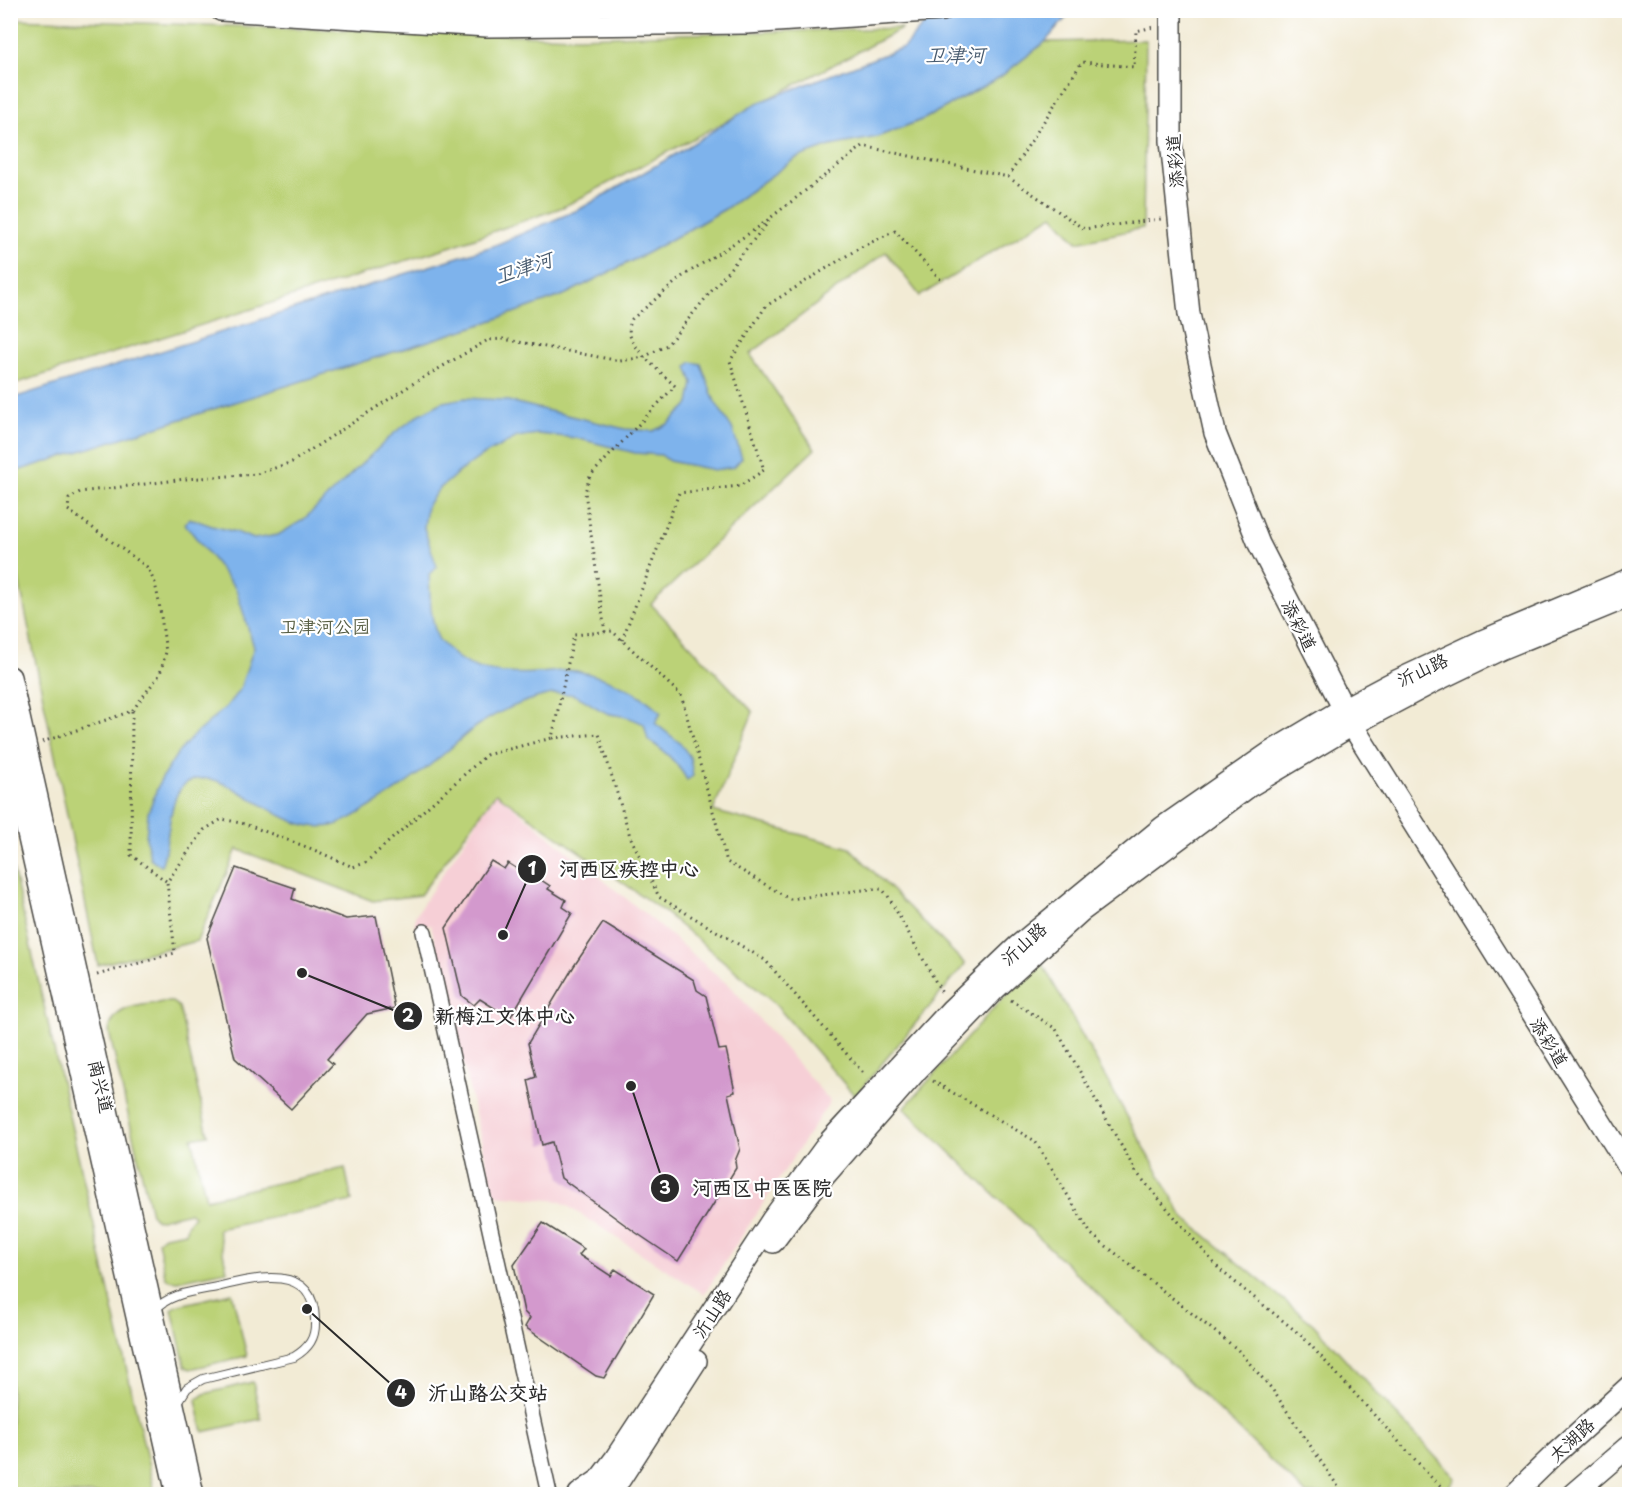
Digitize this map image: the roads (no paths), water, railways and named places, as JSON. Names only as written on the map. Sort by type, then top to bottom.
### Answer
[{"type":"street","points":[[221,10],[487,26],[747,23],[896,15],[942,10]]},
{"type":"street","name":"添彩道","points":[[1170,17],[1171,141],[1189,314],[1215,433],[1259,544],[1348,717],[1629,1169]]},
{"type":"street","name":"沂山路","points":[[593,1492],[625,1471],[769,1248],[850,1144],[995,989],[1081,911],[1198,823],[1348,717],[1482,641],[1629,579]]},
{"type":"street","name":"沂山路","points":[[593,1492],[797,1184],[830,1141],[951,1010],[1001,961],[1054,915],[1164,827],[1271,752],[1437,680],[1501,649],[1629,596]]},
{"type":"street","name":"南兴道","points":[[10,677],[18,751],[177,1494]]},
{"type":"street","name":"南兴道","points":[[18,751],[78,980],[193,1494]]},
{"type":"street","points":[[424,932],[549,1494]]},
{"type":"street","name":"太湖路","points":[[1514,1494],[1629,1386]]},
{"type":"street","points":[[1573,1494],[1629,1445]]},
{"type":"lane","points":[[146,1356],[147,1337],[153,1312],[159,1305],[175,1296],[271,1277],[289,1279],[307,1292],[315,1311],[314,1338],[304,1351],[283,1359],[203,1378],[187,1388],[178,1402],[175,1415]]},
{"type":"water","name":"卫津河","points":[[935,11],[1072,11],[1045,42],[1000,77],[924,119],[877,137],[830,146],[796,158],[725,209],[649,252],[564,295],[479,325],[11,473],[10,399],[493,246],[580,209],[676,154],[757,103],[904,47]]},
{"type":"water","points":[[691,362],[701,364],[715,402],[732,428],[742,458],[734,467],[714,470],[669,461],[661,455],[635,453],[576,438],[538,434],[517,437],[480,457],[438,490],[427,506],[424,528],[437,567],[429,574],[435,631],[442,643],[456,656],[466,663],[488,671],[524,674],[577,671],[622,686],[644,698],[661,713],[655,723],[680,743],[690,757],[693,776],[687,780],[670,757],[648,740],[644,724],[628,717],[607,713],[574,695],[551,694],[519,704],[486,720],[402,786],[356,816],[335,825],[315,827],[294,822],[220,782],[204,778],[188,782],[176,796],[161,866],[150,858],[146,838],[148,813],[160,781],[177,754],[193,736],[226,707],[240,689],[254,647],[236,589],[185,524],[189,518],[254,539],[278,535],[303,520],[393,434],[420,414],[443,402],[465,398],[504,400],[625,429],[653,431],[668,424],[689,404],[693,383],[687,367]]},
{"type":"place","name":"河西区疾控中心","points":[[503,935]]},
{"type":"place","name":"新梅江文体中心","points":[[302,973]]},
{"type":"place","name":"河西区中医医院","points":[[631,1086]]},
{"type":"place","name":"沂山路公交站","points":[[307,1309]]},
{"type":"park label","name":"卫津河公园","points":[[325,625]]}]
